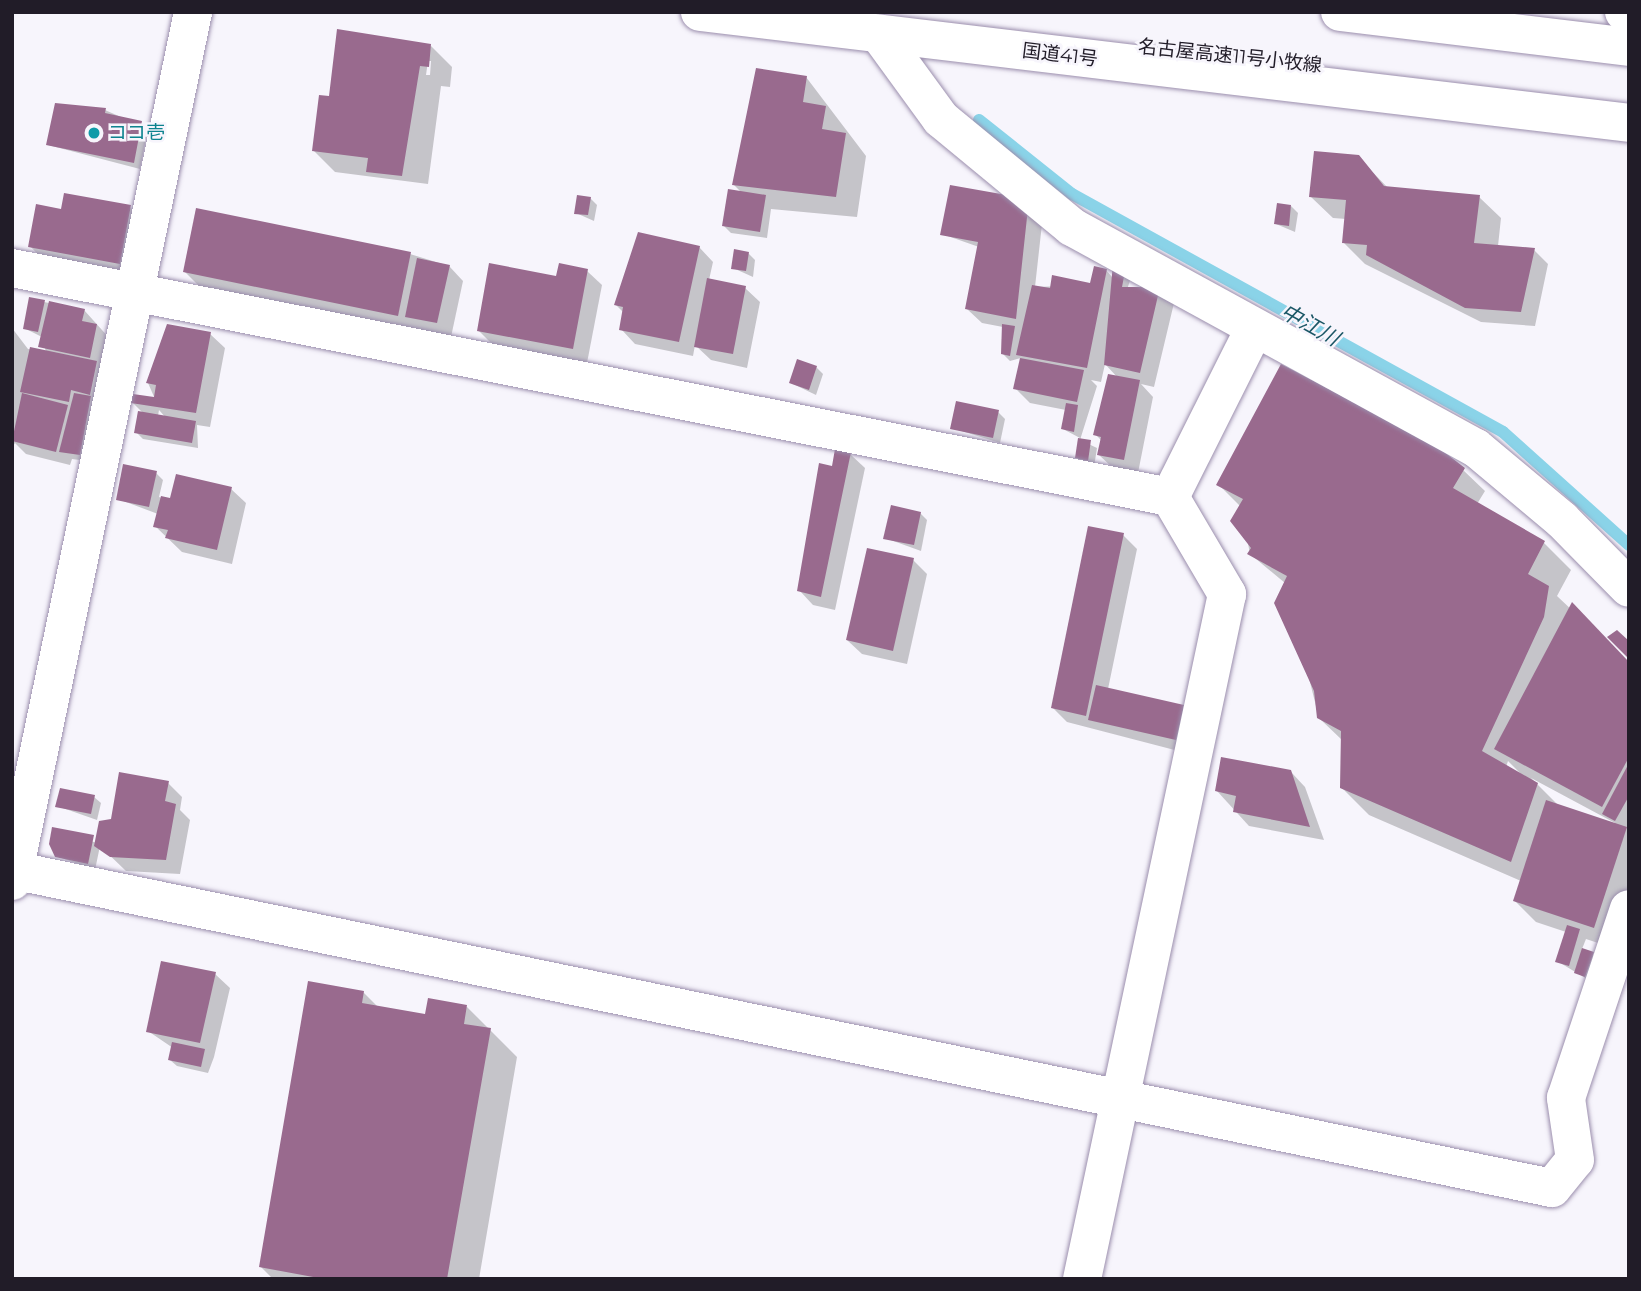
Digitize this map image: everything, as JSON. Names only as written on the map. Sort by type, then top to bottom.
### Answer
[{"type":"main road","points":[[192,12],[13,873],[1119,1097],[1552,1188],[1575,1160],[1566,1098],[1629,909]]},
{"type":"main road","name":"国道41号","points":[[700,12],[1629,123]]},
{"type":"main road","name":"名古屋高速11号小牧線","points":[[830,12],[1629,101]]},
{"type":"main road","points":[[1340,12],[1629,47]]},
{"type":"main road","points":[[879,34],[941,119],[1072,228],[1476,449],[1562,520],[1629,588]]},
{"type":"main road","points":[[1050,54],[1062,47],[1629,110]]},
{"type":"main road","points":[[12,268],[1170,497],[1227,594],[1082,1279]]},
{"type":"main road","points":[[1170,497],[1254,329]]},
{"type":"building","points":[[337,29],[431,44],[429,67],[420,66],[402,176],[366,172],[368,158],[312,151],[319,95],[329,96]]},
{"type":"building","points":[[756,68],[807,76],[803,102],[826,106],[822,129],[846,133],[836,197],[732,185]]},
{"type":"building","name":"ココ壱","points":[[55,103],[106,108],[105,113],[142,121],[134,163],[46,145]]},
{"type":"building","points":[[1314,151],[1359,155],[1384,186],[1480,195],[1474,243],[1535,248],[1521,312],[1465,308],[1366,255],[1367,245],[1342,243],[1346,200],[1309,197]]},
{"type":"building","points":[[950,185],[1029,199],[1016,319],[965,309],[978,242],[940,235]]},
{"type":"building","points":[[728,189],[766,195],[760,232],[722,226]]},
{"type":"building","points":[[64,193],[131,205],[120,264],[28,247],[36,204],[61,209]]},
{"type":"building","points":[[577,195],[591,197],[588,215],[574,214]]},
{"type":"building","points":[[1277,203],[1291,205],[1289,226],[1274,224]]},
{"type":"building","points":[[196,208],[411,252],[398,316],[183,272]]},
{"type":"building","points":[[638,232],[700,246],[679,342],[619,330],[623,307],[614,305]]},
{"type":"building","points":[[734,249],[749,252],[746,271],[731,269]]},
{"type":"building","points":[[417,258],[450,265],[437,323],[405,317]]},
{"type":"building","points":[[489,263],[556,276],[559,263],[588,269],[573,349],[477,331]]},
{"type":"building","points":[[1113,263],[1126,266],[1122,287],[1160,287],[1140,373],[1104,365]]},
{"type":"building","points":[[1094,266],[1107,269],[1087,368],[1016,355],[1032,285],[1050,288],[1052,275],[1090,283]]},
{"type":"building","points":[[707,278],[746,286],[733,354],[694,347]]},
{"type":"building","points":[[29,297],[45,300],[38,332],[23,329]]},
{"type":"building","points":[[49,301],[85,309],[82,321],[97,324],[90,358],[38,347]]},
{"type":"building","points":[[167,324],[211,332],[196,413],[131,403],[133,394],[154,397],[156,385],[146,383]]},
{"type":"building","points":[[1002,324],[1015,326],[1010,356],[1001,354]]},
{"type":"building","points":[[30,347],[97,361],[90,395],[71,390],[69,402],[20,392]]},
{"type":"building","points":[[1020,358],[1084,370],[1077,402],[1013,389]]},
{"type":"building","points":[[797,359],[817,366],[809,390],[789,383]]},
{"type":"building","points":[[1281,364],[1435,445],[1465,468],[1453,488],[1545,541],[1528,574],[1549,586],[1544,617],[1482,751],[1538,783],[1511,862],[1340,788],[1341,731],[1317,718],[1314,691],[1274,603],[1287,576],[1247,554],[1251,548],[1230,521],[1243,499],[1216,485]]},
{"type":"building","points":[[1108,374],[1140,380],[1124,460],[1097,455],[1101,437],[1093,435]]},
{"type":"building","points":[[22,393],[68,405],[56,452],[12,441]]},
{"type":"building","points":[[74,393],[91,396],[80,455],[59,452]]},
{"type":"building","points":[[956,401],[999,410],[993,438],[950,429]]},
{"type":"building","points":[[1066,403],[1078,405],[1074,432],[1061,429]]},
{"type":"building","points":[[138,411],[196,421],[192,443],[134,433]]},
{"type":"building","points":[[1078,438],[1091,440],[1088,461],[1075,458]]},
{"type":"building","points":[[835,449],[851,452],[821,597],[797,591],[819,463],[832,466]]},
{"type":"building","points":[[123,464],[157,471],[149,507],[116,500]]},
{"type":"building","points":[[176,474],[232,487],[217,550],[165,538],[168,530],[153,527],[161,496],[170,498]]},
{"type":"building","points":[[891,505],[921,512],[914,545],[883,539]]},
{"type":"building","points":[[1088,526],[1124,533],[1086,716],[1051,708]]},
{"type":"building","points":[[867,548],[914,558],[893,651],[846,640]]},
{"type":"building","points":[[1572,602],[1629,662],[1629,757],[1602,807],[1494,749]]},
{"type":"building","points":[[1617,630],[1629,641],[1629,659],[1607,637]]},
{"type":"building","points":[[1096,685],[1184,705],[1176,740],[1088,720]]},
{"type":"building","points":[[1221,757],[1291,770],[1310,827],[1233,812],[1236,796],[1215,791]]},
{"type":"building","points":[[1629,763],[1629,796],[1615,821],[1602,814]]},
{"type":"building","points":[[119,772],[169,781],[165,801],[176,804],[166,860],[110,857],[94,846],[99,821],[111,819]]},
{"type":"building","points":[[60,788],[95,795],[91,814],[55,807]]},
{"type":"building","points":[[1546,800],[1627,827],[1594,928],[1513,901]]},
{"type":"building","points":[[52,827],[94,835],[88,864],[55,857],[49,844]]},
{"type":"building","points":[[1567,925],[1580,929],[1569,966],[1555,962]]},
{"type":"building","points":[[1582,948],[1594,952],[1585,977],[1574,973]]},
{"type":"building","points":[[161,961],[216,972],[200,1043],[146,1032]]},
{"type":"building","points":[[308,981],[364,991],[362,1003],[425,1014],[428,998],[467,1005],[464,1024],[491,1028],[447,1279],[324,1279],[259,1267]]},
{"type":"building","points":[[172,1042],[205,1049],[201,1067],[168,1060]]},
{"type":"waterway","name":"中江川","points":[[979,120],[1072,194],[1503,432],[1629,545]]},
{"type":"place","name":"ココ壱","points":[[94,133]]}]
